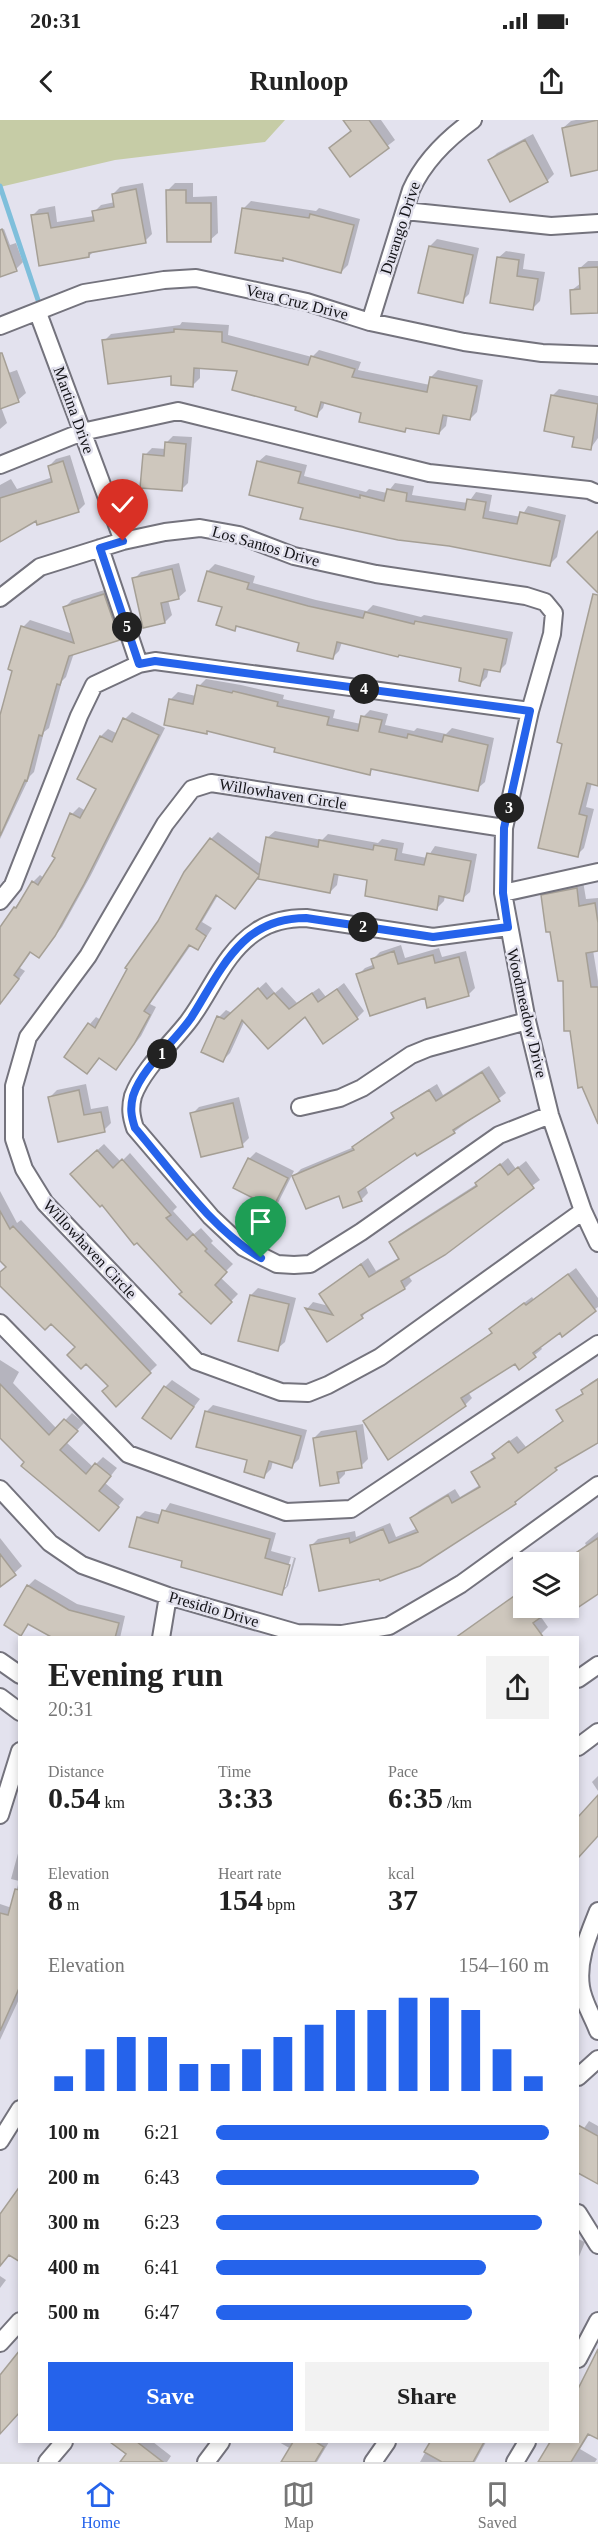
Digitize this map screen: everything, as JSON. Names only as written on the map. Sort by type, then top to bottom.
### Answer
[{"type":"street","name":"Durango Drive","points":[[370,322],[419,173],[454,134],[473,120]]},
{"type":"street","points":[[405,212],[551,226],[598,223]]},
{"type":"street","name":"Vera Cruz Drive","points":[[0,326],[84,293],[164,280],[196,278],[307,302],[370,322],[464,342],[542,353],[598,355]]},
{"type":"street","name":"Martina Drive","points":[[38,313],[123,541]]},
{"type":"street","points":[[0,465],[82,432],[178,411],[429,473],[589,490],[598,494]]},
{"type":"street","name":"Los Santos Drive","points":[[0,598],[40,567],[123,541],[165,531],[200,528],[239,535],[294,556],[376,574],[526,596],[545,602]]},
{"type":"street","points":[[100,548],[139,664]]},
{"type":"street","name":"Woodmeadow Drive","points":[[545,602],[554,613],[552,634],[530,711],[504,828],[503,893],[527,1021],[550,1115],[584,1211],[598,1243]]},
{"type":"street","points":[[0,901],[13,885],[79,716],[94,685],[139,664],[155,661],[530,711]]},
{"type":"street","name":"Willowhaven Circle","points":[[504,828],[211,783],[192,789],[165,824],[88,956],[28,1037],[7,1088],[14,1139],[24,1168],[45,1203],[196,1361],[281,1392],[308,1393],[328,1386],[380,1358],[584,1211]]},
{"type":"street","points":[[503,893],[598,872]]},
{"type":"street","points":[[508,927],[433,937],[306,918],[289,918],[273,922],[242,943],[224,966],[189,1020],[141,1081],[133,1096],[130,1113],[135,1128],[211,1216],[243,1247],[277,1264],[294,1265],[310,1264],[361,1232],[499,1135],[550,1115]]},
{"type":"street","points":[[300,1107],[340,1098],[362,1088],[396,1064],[428,1048],[527,1021]]},
{"type":"street","points":[[0,1323],[128,1454],[286,1512],[351,1509],[598,1344]]},
{"type":"street","name":"Presidio Drive","points":[[0,1489],[50,1543],[82,1565],[168,1596],[297,1633],[342,1634],[388,1626],[461,1584],[598,1485]]},
{"type":"street","points":[[161,1636],[168,1596]]},
{"type":"street","points":[[0,1661],[18,1674]]},
{"type":"street","points":[[579,1678],[598,1665]]},
{"type":"street","points":[[0,1697],[18,1710]]},
{"type":"street","points":[[579,1746],[598,1732]]},
{"type":"street","points":[[0,1815],[18,1757]]},
{"type":"street","points":[[598,1911],[584,1947],[580,1966],[581,1989],[598,2031]]},
{"type":"street","points":[[579,2076],[598,2059]]},
{"type":"street","points":[[0,2141],[18,2112]]},
{"type":"street","points":[[579,2215],[598,2245]]},
{"type":"street","points":[[579,2357],[598,2321]]},
{"type":"street","points":[[0,2343],[18,2322]]},
{"type":"street","points":[[47,2462],[63,2443]]},
{"type":"street","points":[[206,2462],[220,2443]]},
{"type":"street","points":[[373,2462],[386,2443]]},
{"type":"street","points":[[515,2462],[526,2443]]},
{"type":"green space","points":[[0,120],[285,120],[265,142],[115,160],[0,187]]},
{"type":"building","points":[[343,120],[369,120],[389,148],[350,177],[329,148],[351,131]]},
{"type":"building","points":[[598,120],[598,170],[571,176],[562,128]]},
{"type":"building","points":[[525,140],[548,182],[510,202],[488,160]]},
{"type":"building","points":[[136,189],[146,243],[89,253],[89,257],[39,266],[31,215],[48,213],[51,228],[94,221],[92,211],[114,207],[112,194]]},
{"type":"building","points":[[166,190],[186,190],[186,203],[211,203],[211,242],[167,242]]},
{"type":"building","points":[[242,208],[309,218],[310,214],[354,225],[341,273],[283,258],[283,261],[235,253]]},
{"type":"building","points":[[2,229],[17,271],[0,277],[0,230]]},
{"type":"building","points":[[429,246],[473,255],[463,303],[418,293]]},
{"type":"building","points":[[497,257],[519,260],[517,276],[538,279],[533,310],[490,303]]},
{"type":"building","points":[[598,267],[598,313],[571,314],[570,290],[580,289],[579,268]]},
{"type":"building","points":[[174,329],[222,332],[222,342],[308,365],[311,356],[355,369],[352,377],[427,392],[430,377],[477,386],[470,420],[443,415],[439,434],[406,428],[405,432],[359,422],[361,413],[321,402],[317,417],[295,410],[296,407],[232,390],[237,371],[194,368],[193,387],[171,385],[171,376],[108,384],[102,340],[174,332]]},
{"type":"building","points":[[0,353],[2,353],[19,402],[0,409]]},
{"type":"building","points":[[551,395],[598,404],[591,450],[572,447],[574,437],[544,431]]},
{"type":"building","points":[[165,442],[186,444],[182,491],[140,488],[143,454],[164,456]]},
{"type":"building","points":[[63,461],[79,512],[37,525],[36,521],[0,542],[0,498],[52,482],[48,466]]},
{"type":"building","points":[[257,461],[301,472],[298,483],[360,498],[360,495],[384,501],[387,489],[407,493],[406,501],[465,510],[467,499],[486,502],[483,518],[517,524],[520,512],[560,521],[550,566],[449,546],[398,540],[300,519],[303,508],[249,495]]},
{"type":"building","points":[[598,531],[598,593],[567,562]]},
{"type":"building","points":[[172,569],[179,599],[161,603],[165,623],[143,628],[132,578]]},
{"type":"building","points":[[207,571],[249,583],[247,589],[308,606],[363,618],[365,612],[414,624],[415,621],[507,639],[500,672],[484,669],[480,686],[459,681],[461,668],[399,655],[398,657],[337,642],[333,659],[297,651],[299,643],[236,626],[235,631],[216,625],[222,607],[198,601]]},
{"type":"building","points":[[104,594],[120,640],[69,656],[60,685],[57,684],[42,736],[39,735],[27,781],[25,780],[0,836],[0,715],[12,671],[8,669],[21,626],[74,643],[63,607]]},
{"type":"building","points":[[593,594],[598,595],[598,786],[587,783],[579,814],[587,816],[578,857],[538,848],[562,744],[557,742]]},
{"type":"building","points":[[197,685],[232,693],[233,691],[278,702],[277,706],[329,717],[327,725],[358,731],[361,716],[382,720],[379,732],[407,738],[408,734],[442,742],[444,735],[488,745],[478,791],[371,769],[370,775],[274,752],[275,748],[207,731],[207,734],[164,725],[169,699],[193,704]]},
{"type":"building","points":[[123,718],[159,735],[84,884],[55,936],[39,958],[30,952],[14,975],[19,979],[0,1004],[0,927],[14,907],[16,908],[32,881],[38,885],[55,858],[52,856],[70,813],[80,818],[96,789],[77,779],[100,736],[112,742]]},
{"type":"building","points":[[266,837],[318,847],[319,840],[373,850],[374,845],[397,849],[395,860],[424,865],[427,853],[471,861],[463,901],[439,896],[437,910],[365,896],[367,880],[334,874],[330,893],[258,879],[259,876],[235,909],[216,895],[196,929],[206,936],[198,950],[189,945],[144,1011],[150,1015],[116,1070],[99,1058],[87,1074],[64,1057],[88,1023],[95,1028],[127,969],[125,968],[158,921],[184,872],[210,838],[259,875]]},
{"type":"building","points":[[577,888],[579,906],[595,903],[598,923],[598,951],[586,953],[591,987],[598,987],[598,1124],[582,1087],[578,1088],[570,1031],[564,1031],[563,981],[558,981],[550,932],[546,932],[541,895]]},
{"type":"building","points":[[394,951],[398,964],[433,955],[435,963],[459,957],[469,996],[427,1008],[425,998],[370,1016],[356,974],[374,968],[371,959]]},
{"type":"building","points":[[258,988],[267,999],[274,993],[289,1009],[312,993],[318,1002],[337,989],[358,1019],[323,1044],[305,1017],[268,1049],[242,1020],[223,1062],[201,1052],[217,1016],[224,1019]]},
{"type":"building","points":[[482,1072],[500,1101],[453,1130],[455,1133],[417,1156],[415,1153],[358,1192],[362,1201],[343,1208],[339,1196],[306,1209],[292,1176],[354,1150],[352,1147],[394,1118],[391,1113],[429,1090],[436,1101]]},
{"type":"building","points":[[79,1090],[84,1115],[101,1112],[105,1132],[58,1142],[48,1097]]},
{"type":"building","points":[[233,1103],[243,1147],[201,1157],[190,1113]]},
{"type":"building","points":[[97,1150],[113,1168],[122,1159],[171,1215],[166,1218],[187,1240],[193,1234],[207,1249],[205,1251],[227,1272],[215,1285],[232,1302],[211,1324],[179,1294],[182,1292],[137,1243],[134,1245],[102,1205],[100,1207],[70,1174]]},
{"type":"building","points":[[248,1158],[288,1178],[265,1223],[247,1214],[255,1199],[233,1188]]},
{"type":"building","points":[[500,1164],[508,1175],[518,1167],[534,1188],[445,1255],[401,1281],[405,1289],[361,1315],[363,1318],[327,1342],[305,1308],[333,1315],[319,1294],[361,1264],[369,1277],[399,1259],[389,1242],[477,1186],[475,1183]]},
{"type":"building","points":[[0,1211],[10,1229],[13,1226],[151,1373],[116,1407],[102,1391],[108,1386],[86,1364],[81,1369],[67,1355],[75,1347],[51,1324],[45,1330],[0,1286],[0,1272],[6,1267],[0,1261]]},
{"type":"building","points":[[568,1274],[596,1311],[562,1337],[560,1333],[533,1353],[536,1357],[519,1370],[515,1364],[461,1398],[466,1406],[388,1460],[363,1421],[492,1333],[489,1329]]},
{"type":"building","points":[[250,1295],[289,1304],[278,1351],[238,1341]]},
{"type":"building","points":[[598,1379],[598,1443],[555,1468],[557,1470],[515,1502],[516,1504],[420,1566],[380,1581],[379,1579],[319,1591],[310,1545],[349,1538],[350,1543],[383,1529],[389,1543],[418,1532],[410,1518],[448,1495],[452,1503],[480,1487],[471,1472],[495,1458],[492,1454],[509,1441],[518,1453],[563,1421],[556,1410],[583,1394],[581,1390]]},
{"type":"building","points":[[0,1384],[49,1435],[64,1419],[78,1431],[60,1450],[86,1474],[95,1463],[111,1476],[99,1491],[119,1507],[99,1531],[21,1466],[24,1462],[0,1438]]},
{"type":"building","points":[[164,1386],[194,1407],[171,1439],[142,1418]]},
{"type":"building","points":[[205,1411],[301,1436],[292,1468],[269,1461],[264,1478],[244,1472],[247,1460],[196,1447]]},
{"type":"building","points":[[356,1431],[362,1468],[337,1472],[339,1483],[320,1486],[313,1438]]},
{"type":"building","points":[[162,1510],[270,1539],[265,1558],[290,1565],[282,1595],[181,1567],[182,1561],[129,1547],[137,1517],[158,1523]]},
{"type":"building","points":[[598,1538],[598,1594],[579,1607],[579,1552]]},
{"type":"building","points":[[0,1554],[16,1575],[0,1587]]},
{"type":"building","points":[[27,1585],[69,1610],[119,1623],[116,1636],[49,1636],[28,1624],[21,1636],[4,1625]]},
{"type":"building","points":[[513,1597],[513,1618],[540,1618],[533,1623],[543,1636],[458,1636]]},
{"type":"building","points":[[598,1795],[598,1836],[579,1857],[579,1816]]},
{"type":"building","points":[[15,1889],[18,1890],[18,1990],[0,2031],[0,1913],[8,1915]]},
{"type":"building","points":[[579,2126],[598,2136],[598,2184],[579,2174]]},
{"type":"building","points":[[18,2189],[18,2261],[9,2255],[0,2266],[0,2214]]},
{"type":"building","points":[[598,2349],[598,2439],[588,2434],[571,2462],[538,2462],[549,2443],[579,2443],[579,2387]]},
{"type":"building","points":[[18,2352],[18,2414],[0,2434],[0,2375]]},
{"type":"building","points":[[111,2443],[138,2443],[163,2462],[120,2462],[126,2454]]},
{"type":"building","points":[[292,2443],[318,2443],[324,2447],[315,2462],[281,2462]]},
{"type":"building","points":[[429,2443],[483,2443],[473,2462],[442,2462],[424,2452]]},
{"type":"waterway","points":[[0,186],[38,300]]},
{"type":"route","points":[[123,541],[100,548],[139,664],[155,661],[530,711],[504,828],[503,893],[508,927],[433,937],[306,918],[289,918],[273,922],[242,943],[189,1020],[141,1081],[133,1096],[130,1113],[135,1128],[211,1216],[243,1247],[261,1258]]}]
